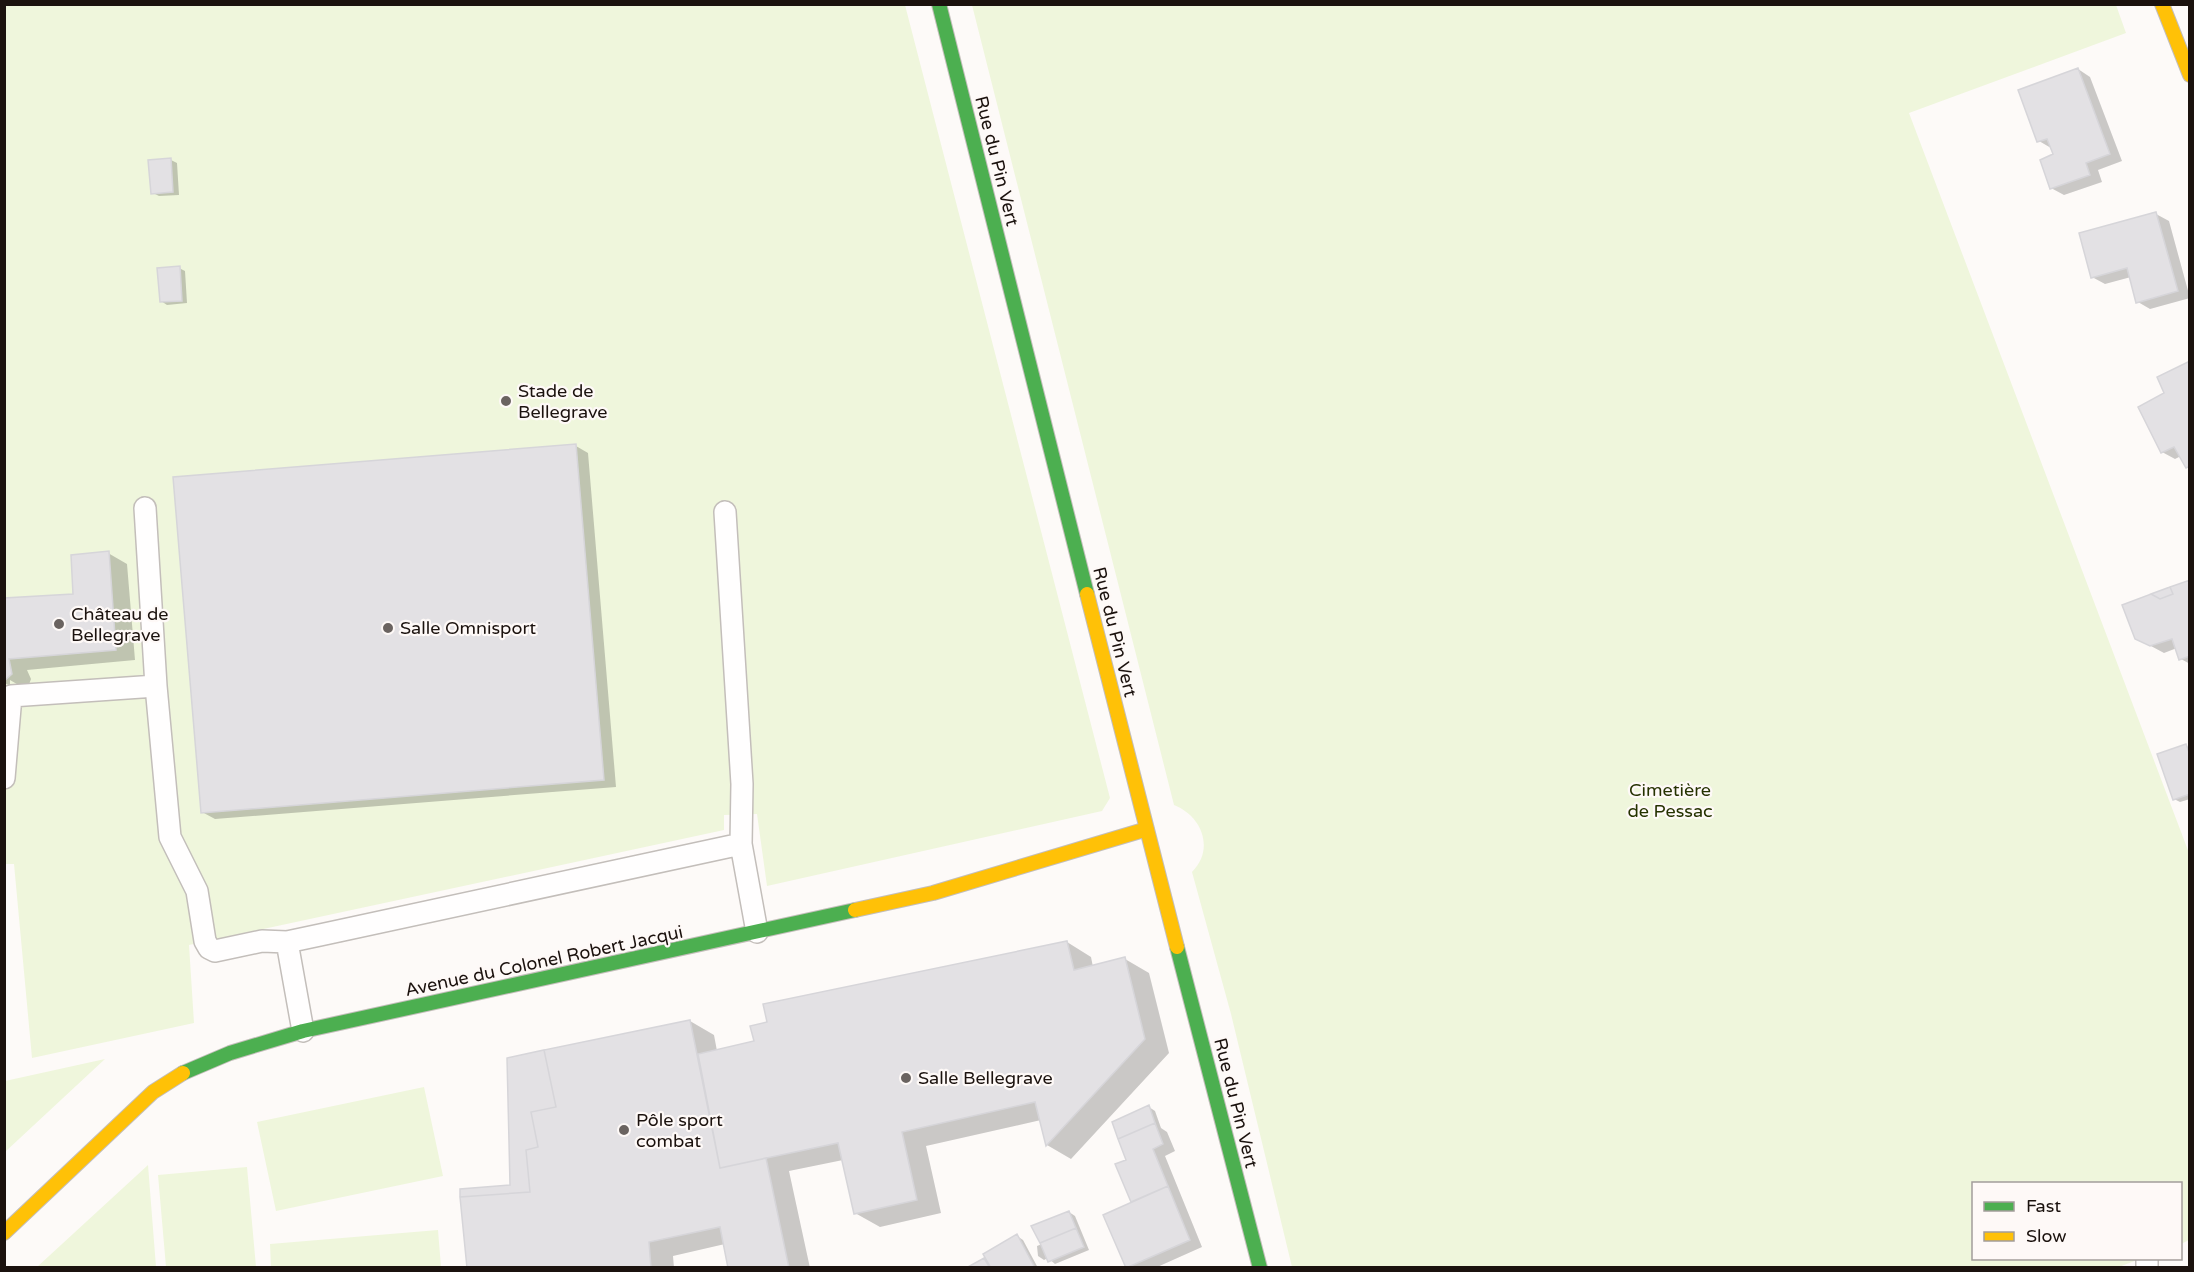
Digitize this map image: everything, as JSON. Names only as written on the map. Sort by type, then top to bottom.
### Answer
[{"type":"street","name":"Rue du Pin Vert","points":[[939,4],[1260,1268]]},
{"type":"street","points":[[2162,4],[2190,75]]},
{"type":"street","name":"Avenue du Colonel Robert Jacqui","points":[[4,1233],[153,1092],[189,1069],[264,1041],[933,893],[1147,829]]},
{"type":"lane","points":[[145,508],[156,686],[170,837],[197,891],[205,941],[209,948],[216,951],[262,940],[287,942],[741,844]]},
{"type":"lane","points":[[725,512],[742,784],[741,844],[757,932]]},
{"type":"lane","points":[[4,778],[11,696],[156,686]]},
{"type":"lane","points":[[287,942],[303,1031]]},
{"type":"green space","name":"Stade de Bellegrave","points":[[5,5],[905,5],[1110,798],[1102,811],[767,886],[757,814],[724,815],[724,830],[189,945],[194,1023],[32,1058],[14,864],[5,864]]},
{"type":"green space","name":"Cimetière de Pessac","points":[[972,5],[2116,5],[2126,33],[1909,113],[2189,853],[2189,1240],[2182,1244],[2182,1182],[1972,1182],[1972,1260],[2137,1260],[2116,1268],[1292,1267],[1231,1014],[1192,872],[1203,853],[1202,834],[1192,817],[1174,805]]},
{"type":"green space","points":[[105,1059],[5,1152],[5,1081]]},
{"type":"green space","points":[[424,1087],[443,1176],[276,1211],[257,1122]]},
{"type":"green space","points":[[148,1165],[156,1267],[37,1267]]},
{"type":"green space","points":[[247,1167],[256,1267],[166,1267],[158,1175]]},
{"type":"green space","points":[[438,1230],[441,1267],[271,1267],[270,1244]]},
{"type":"building","points":[[2078,68],[2110,154],[2086,163],[2090,175],[2050,189],[2040,160],[2053,154],[2047,139],[2037,142],[2018,90]]},
{"type":"building","points":[[171,158],[173,192],[151,194],[148,160]]},
{"type":"building","points":[[2156,212],[2178,291],[2136,303],[2127,268],[2091,278],[2079,233]]},
{"type":"building","points":[[180,266],[182,301],[160,302],[157,268]]},
{"type":"building","points":[[2190,361],[2190,466],[2186,468],[2174,447],[2161,453],[2138,407],[2164,393],[2157,377]]},
{"type":"building","name":"Salle Omnisport","points":[[576,444],[604,780],[201,813],[173,477]]},
{"type":"building","name":"Château de Bellegrave","points":[[109,551],[116,650],[9,659],[12,674],[4,681],[4,598],[73,594],[71,555]]},
{"type":"building","points":[[2190,580],[2190,656],[2179,660],[2172,639],[2150,646],[2135,639],[2122,605],[2151,594],[2160,599],[2173,594],[2170,587]]},
{"type":"building","points":[[2170,587],[2173,594],[2160,599],[2151,594]]},
{"type":"building","points":[[2186,744],[2190,755],[2190,794],[2173,800],[2157,754]]},
{"type":"building","name":"Salle Bellegrave","points":[[1067,941],[1074,970],[1125,957],[1145,1039],[1046,1146],[1035,1102],[902,1132],[917,1200],[854,1214],[838,1143],[720,1168],[698,1054],[754,1041],[750,1026],[767,1022],[763,1004]]},
{"type":"building","name":"Pôle sport combat","points":[[690,1020],[720,1168],[766,1158],[789,1268],[728,1268],[720,1227],[649,1242],[651,1268],[467,1268],[460,1197],[530,1192],[526,1150],[538,1147],[531,1112],[556,1107],[544,1050]]},
{"type":"building","points":[[544,1050],[556,1107],[531,1112],[538,1147],[526,1150],[530,1192],[460,1197],[460,1189],[510,1185],[507,1058]]},
{"type":"building","points":[[1149,1105],[1155,1123],[1118,1139],[1112,1122]]},
{"type":"building","points":[[1155,1123],[1163,1144],[1153,1149],[1168,1186],[1131,1202],[1115,1164],[1126,1160],[1118,1139]]},
{"type":"building","points":[[1168,1186],[1190,1240],[1126,1268],[1103,1215]]},
{"type":"building","points":[[1069,1211],[1076,1228],[1040,1243],[1031,1226]]},
{"type":"building","points":[[1076,1228],[1084,1247],[1048,1262],[1040,1243]]},
{"type":"building","points":[[1017,1234],[1035,1268],[991,1268],[983,1254]]},
{"type":"building","points":[[984,1258],[990,1268],[966,1268]]},
{"type":"traffic: fast","points":[[939,4],[1087,594]]},
{"type":"traffic: fast","points":[[183,1073],[230,1053],[303,1031],[855,910]]},
{"type":"traffic: fast","points":[[1177,947],[1260,1268]]},
{"type":"traffic: slow","points":[[2162,4],[2190,75]]},
{"type":"traffic: slow","points":[[1087,594],[1177,947]]},
{"type":"traffic: slow","points":[[855,910],[933,893],[1147,829]]},
{"type":"traffic: slow","points":[[4,1233],[153,1092],[183,1073]]},
{"type":"place","name":"Stade de Bellegrave","points":[[506,401]]},
{"type":"place","name":"Château de Bellegrave","points":[[59,624]]},
{"type":"place","name":"Salle Omnisport","points":[[388,628]]},
{"type":"place","name":"Salle Bellegrave","points":[[906,1078]]},
{"type":"place","name":"Pôle sport combat","points":[[624,1130]]}]
